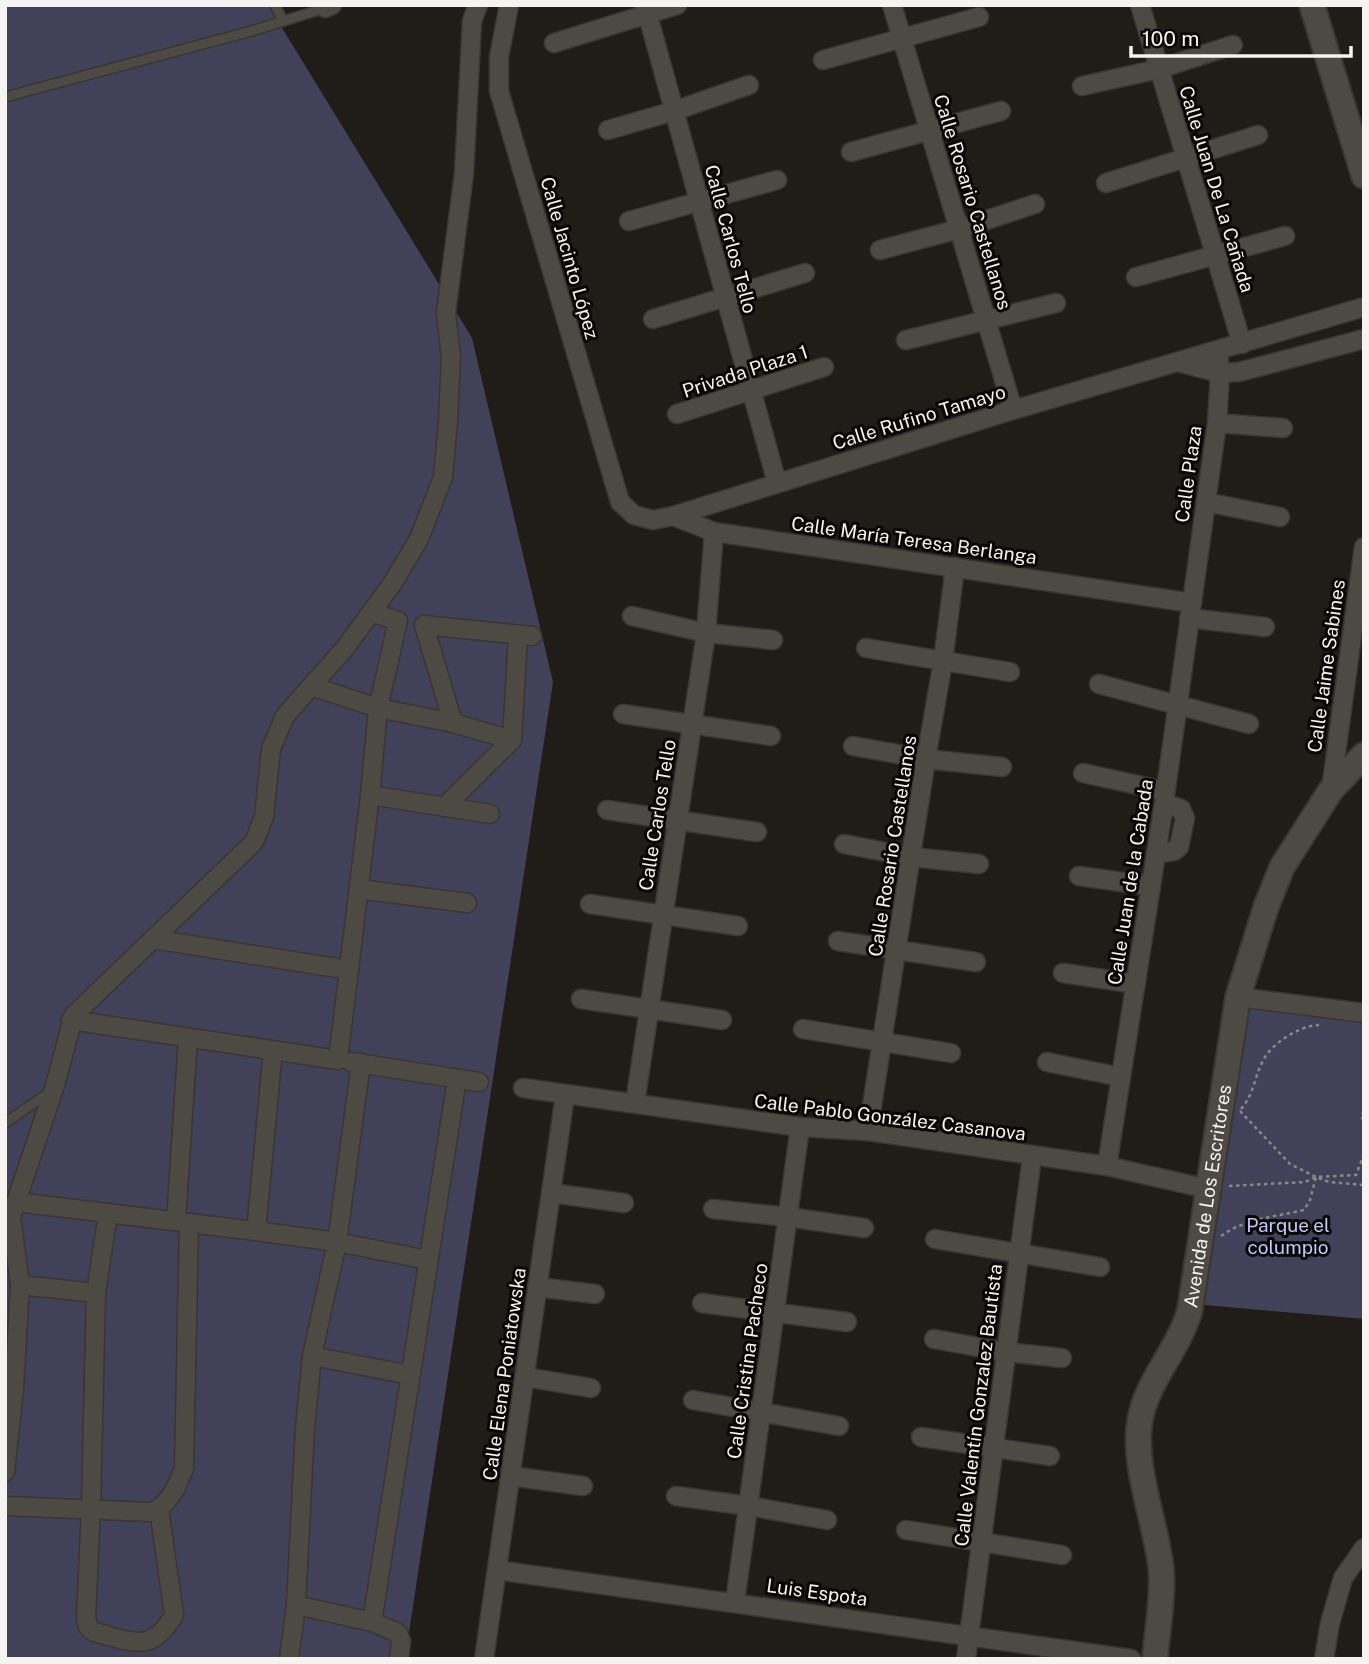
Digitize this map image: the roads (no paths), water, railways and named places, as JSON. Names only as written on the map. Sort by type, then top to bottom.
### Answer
[{"type":"main road","points":[[1312,5],[1364,176]]},
{"type":"main road","name":"Avenida de Los Escritores","points":[[1155,1659],[1161,1570],[1140,1461],[1140,1421],[1150,1392],[1185,1329],[1208,1187],[1230,1111],[1238,997],[1266,907],[1283,867],[1331,790],[1364,755]]},
{"type":"street","points":[[5,1472],[14,1389],[20,1285],[11,1214],[54,1089],[71,1020],[254,842],[264,817],[271,749],[285,716],[345,648],[392,584],[419,539],[443,477],[449,421],[451,357],[446,313],[464,173],[472,22],[478,5]]},
{"type":"street","name":"Calle Jacinto López","points":[[509,5],[499,57],[499,91],[620,502],[634,515]]},
{"type":"street","points":[[554,43],[646,9],[677,5]]},
{"type":"street","name":"Calle Rosario Castellanos","points":[[892,5],[1013,411]]},
{"type":"street","name":"Calle Juan De La Cañada","points":[[1140,5],[1242,344]]},
{"type":"street","name":"Calle Carlos Tello","points":[[646,9],[777,483]]},
{"type":"street","points":[[823,60],[979,17]]},
{"type":"street","points":[[1082,86],[1159,69],[1233,45]]},
{"type":"street","points":[[608,130],[749,85]]},
{"type":"street","points":[[851,152],[1001,111]]},
{"type":"street","points":[[1106,183],[1258,135]]},
{"type":"street","points":[[629,221],[777,180]]},
{"type":"street","points":[[880,250],[959,229],[1035,204]]},
{"type":"street","points":[[1136,277],[1285,236]]},
{"type":"street","points":[[653,318],[805,273]]},
{"type":"street","points":[[906,340],[1056,303]]},
{"type":"street","name":"Calle Rufino Tamayo","points":[[673,516],[1364,307]]},
{"type":"street","points":[[1178,362],[1220,373],[1239,373],[1364,339]]},
{"type":"street","name":"Calle Plaza","points":[[1190,611],[1217,423],[1220,373],[1218,350]]},
{"type":"street","name":"Privada Plaza 1","points":[[677,414],[824,368]]},
{"type":"street","points":[[1217,423],[1283,428]]},
{"type":"street","points":[[1206,502],[1280,517]]},
{"type":"street","name":"Calle María Teresa Berlanga","points":[[634,515],[653,520],[673,516],[714,532],[955,568],[1265,627]]},
{"type":"street","name":"Calle Carlos Tello","points":[[635,1104],[706,633],[714,532]]},
{"type":"street","name":"Calle Jaime Sabines","points":[[1331,790],[1364,547]]},
{"type":"street","name":"Calle Rosario Castellanos","points":[[868,1131],[943,661],[955,568]]},
{"type":"street","name":"Calle Juan de la Cabada","points":[[1107,1166],[1165,797],[1190,611]]},
{"type":"street","points":[[371,612],[398,621],[424,625],[524,635],[512,740],[444,807]]},
{"type":"street","points":[[632,616],[706,633],[773,640]]},
{"type":"street","points":[[338,1060],[378,708],[398,621]]},
{"type":"street","points":[[424,625],[453,723]]},
{"type":"street","points":[[866,648],[1010,672]]},
{"type":"street","points":[[1099,684],[1249,724]]},
{"type":"street","points":[[312,686],[378,708],[453,723],[512,740]]},
{"type":"street","points":[[623,714],[771,736]]},
{"type":"street","points":[[853,746],[926,759],[1002,767]]},
{"type":"street","points":[[1083,772],[1165,797]]},
{"type":"street","points":[[370,795],[490,814]]},
{"type":"street","points":[[607,810],[757,832]]},
{"type":"street","points":[[844,844],[911,857],[979,864]]},
{"type":"street","points":[[1079,876],[1151,886]]},
{"type":"street","points":[[359,889],[467,903]]},
{"type":"street","points":[[590,904],[738,926]]},
{"type":"street","points":[[153,939],[349,970]]},
{"type":"street","points":[[838,941],[976,962]]},
{"type":"street","points":[[1063,973],[1136,984]]},
{"type":"street","points":[[1238,997],[1364,1013]]},
{"type":"street","points":[[582,999],[722,1020]]},
{"type":"street","points":[[71,1020],[479,1082]]},
{"type":"street","points":[[803,1029],[951,1054]]},
{"type":"street","points":[[5,1506],[151,1512],[159,1509],[178,1486],[184,1468],[183,1222],[188,1038]]},
{"type":"street","points":[[256,1231],[273,1050]]},
{"type":"street","points":[[1047,1062],[1121,1077]]},
{"type":"street","points":[[289,1659],[296,1605],[305,1428],[312,1356],[337,1241],[361,1063]]},
{"type":"street","points":[[372,1622],[457,1079]]},
{"type":"street","name":"Calle Pablo González Casanova","points":[[523,1088],[800,1127],[868,1131],[1107,1166],[1208,1187]]},
{"type":"street","name":"Calle Elena Poniatowska","points":[[484,1659],[565,1095]]},
{"type":"street","name":"Calle Cristina Pacheco","points":[[735,1602],[800,1127]]},
{"type":"street","name":"Calle Valentín Gonzalez Bautista","points":[[966,1659],[1032,1157]]},
{"type":"street","points":[[551,1193],[624,1203]]},
{"type":"street","points":[[713,1209],[864,1228]]},
{"type":"street","points":[[11,1214],[108,1213],[337,1241],[428,1260]]},
{"type":"street","points":[[108,1213],[96,1293],[86,1618],[88,1627],[94,1632],[141,1644],[154,1639],[166,1629],[174,1615],[159,1509]]},
{"type":"street","points":[[935,1239],[1100,1267]]},
{"type":"street","points":[[20,1285],[96,1293]]},
{"type":"street","points":[[537,1287],[594,1294]]},
{"type":"street","points":[[702,1303],[847,1322]]},
{"type":"street","points":[[934,1339],[1006,1352],[1062,1358]]},
{"type":"street","points":[[312,1356],[410,1375]]},
{"type":"street","points":[[524,1377],[591,1388]]},
{"type":"street","points":[[693,1400],[839,1426]]},
{"type":"street","points":[[921,1437],[1050,1456]]},
{"type":"street","points":[[510,1476],[583,1486]]},
{"type":"street","points":[[676,1496],[827,1520]]},
{"type":"street","points":[[906,1530],[1062,1555]]},
{"type":"street","points":[[1324,1659],[1330,1623],[1343,1577],[1364,1548]]},
{"type":"street","name":"Luis Espota","points":[[497,1570],[1131,1659]]},
{"type":"street","points":[[296,1605],[372,1622],[398,1633],[401,1641],[398,1659]]},
{"type":"lane","points":[[275,5],[283,21]]},
{"type":"lane","points":[[5,97],[283,21],[327,6]]},
{"type":"lane","points":[[5,1123],[54,1089]]},
{"type":"park label","name":"Parque el columpio","points":[[1288,1236]]}]
